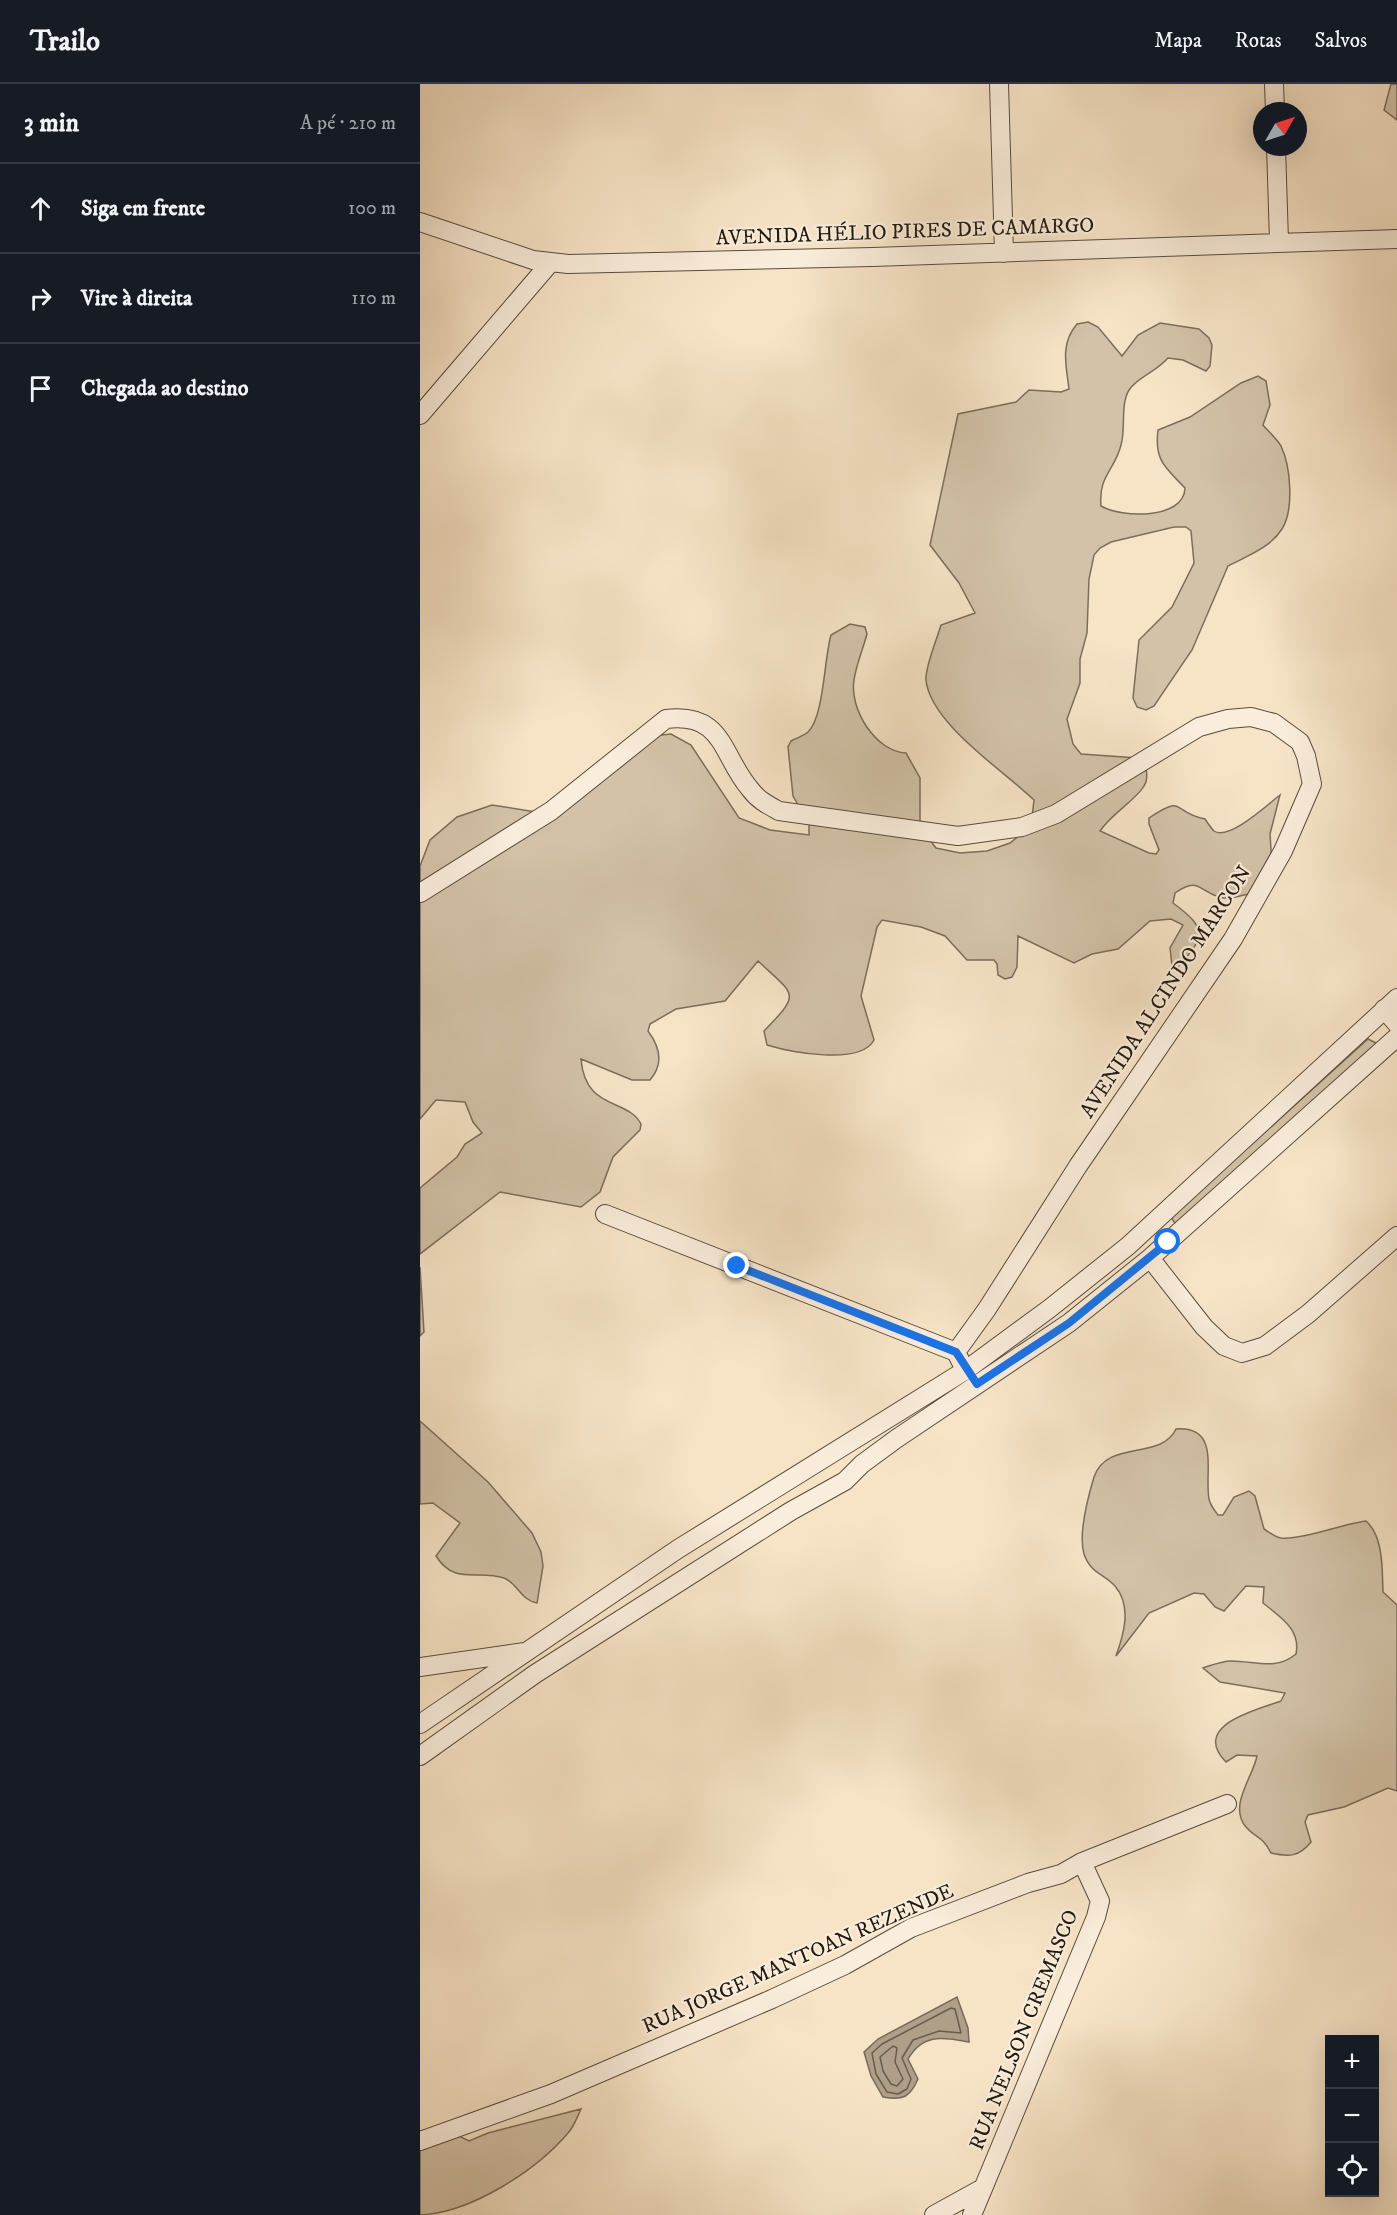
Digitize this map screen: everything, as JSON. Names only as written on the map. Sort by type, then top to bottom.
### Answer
[{"type":"street","points":[[999,84],[1004,253]]},
{"type":"street","points":[[1274,84],[1275,102]]},
{"type":"street","points":[[1276,156],[1278,241]]},
{"type":"street","name":"AVENIDA HÉLIO PIRES DE CAMARGO","points":[[420,222],[533,260],[568,264],[1004,253],[1278,241],[1397,239]]},
{"type":"street","points":[[420,415],[551,262]]},
{"type":"street","name":"AVENIDA ALCINDO MARCON","points":[[420,893],[551,811],[666,719],[685,717],[697,720],[718,734],[748,788],[761,801],[779,811],[958,836],[1022,827],[1056,814],[1199,727],[1228,719],[1251,717],[1274,723],[1300,742],[1312,784],[1283,851],[1233,939],[1077,1166],[987,1309],[956,1352]]},
{"type":"street","points":[[420,1724],[687,1543],[966,1370],[1033,1322],[1128,1246],[1390,1004],[1397,1024]]},
{"type":"street","points":[[420,1756],[535,1674],[791,1511],[845,1481],[862,1464],[896,1439],[1069,1323],[1150,1258],[1397,1037]]},
{"type":"street","points":[[605,1214],[956,1352],[977,1384]]},
{"type":"street","points":[[1150,1258],[1204,1327],[1224,1346],[1242,1353],[1265,1346],[1308,1314],[1397,1236]]},
{"type":"street","points":[[882,1422],[892,1428],[896,1439]]},
{"type":"street","points":[[829,1455],[833,1469],[845,1481]]},
{"type":"street","points":[[420,1667],[529,1651]]},
{"type":"street","name":"RUA JORGE MANTOAN REZENDE","points":[[420,2141],[551,2094],[772,2000],[845,1965],[911,1928],[1028,1883],[1060,1874],[1082,1862],[1227,1804]]},
{"type":"street","name":"RUA NELSON CREMASCO","points":[[972,2215],[1096,1917],[1100,1901],[1082,1862]]},
{"type":"street","points":[[934,2215],[983,2188]]},
{"type":"shaded area","points":[[1391,84],[1397,84],[1397,120],[1384,110]]},
{"type":"shaded area","points":[[1088,322],[1098,327],[1122,356],[1138,335],[1160,323],[1199,329],[1209,338],[1212,345],[1210,366],[1206,371],[1183,360],[1168,358],[1129,390],[1126,396],[1121,445],[1102,487],[1101,506],[1110,510],[1150,514],[1174,506],[1182,498],[1185,488],[1167,469],[1160,457],[1157,441],[1158,430],[1190,417],[1241,383],[1258,376],[1266,381],[1270,405],[1263,425],[1281,446],[1289,476],[1290,500],[1282,529],[1265,546],[1228,566],[1192,650],[1154,706],[1146,710],[1137,707],[1133,698],[1139,640],[1172,607],[1194,563],[1191,531],[1186,527],[1174,527],[1111,542],[1100,548],[1094,555],[1089,579],[1087,633],[1080,659],[1080,683],[1067,719],[1073,744],[1081,754],[1138,758],[1145,762],[1146,783],[1100,831],[1149,853],[1156,854],[1159,850],[1149,818],[1169,807],[1178,807],[1187,813],[1205,819],[1214,831],[1221,833],[1238,826],[1280,795],[1270,834],[1272,865],[1253,893],[1223,898],[1194,885],[1175,893],[1173,903],[1193,920],[1199,934],[1193,949],[1176,969],[1172,966],[1170,948],[1183,925],[1171,919],[1150,921],[1118,949],[1092,954],[1074,963],[1018,936],[1017,967],[1012,977],[1005,979],[998,975],[997,964],[994,960],[967,960],[945,936],[921,927],[882,920],[877,927],[861,996],[874,1040],[866,1048],[855,1053],[824,1055],[767,1045],[764,1031],[784,1009],[789,1001],[789,995],[780,981],[758,961],[725,1001],[676,1009],[650,1024],[648,1031],[658,1049],[659,1062],[650,1080],[632,1080],[581,1059],[584,1076],[598,1096],[627,1110],[641,1124],[640,1130],[613,1157],[600,1192],[581,1207],[500,1192],[420,1254],[420,1188],[457,1157],[465,1144],[482,1133],[473,1122],[465,1102],[436,1100],[420,1119],[420,866],[430,840],[457,817],[492,805],[536,812],[652,736],[671,734],[691,745],[739,818],[770,830],[809,835],[809,824],[793,796],[788,747],[791,741],[806,733],[813,725],[820,701],[831,635],[850,624],[865,627],[867,634],[854,680],[856,704],[860,716],[875,737],[895,751],[906,753],[920,778],[920,827],[936,848],[960,853],[987,851],[1010,843],[1031,826],[1034,800],[954,729],[940,713],[931,696],[926,674],[941,625],[975,613],[959,583],[930,545],[958,414],[1016,402],[1029,390],[1061,392],[1069,389],[1066,363],[1068,339],[1077,324]]},
{"type":"shaded area","points":[[1368,1039],[1378,1044],[1176,1225],[1171,1217]]},
{"type":"shaded area","points":[[420,1267],[424,1332],[420,1336]]},
{"type":"shaded area","points":[[420,1421],[488,1482],[532,1533],[541,1552],[543,1566],[537,1603],[527,1599],[509,1580],[494,1576],[459,1574],[443,1565],[436,1556],[460,1523],[433,1503],[420,1504]]},
{"type":"shaded area","points":[[1176,1429],[1190,1430],[1199,1435],[1205,1443],[1208,1453],[1209,1499],[1218,1515],[1223,1515],[1234,1497],[1249,1491],[1255,1496],[1264,1529],[1274,1536],[1300,1537],[1366,1521],[1372,1528],[1379,1545],[1383,1592],[1397,1605],[1397,1791],[1388,1788],[1344,1807],[1308,1815],[1305,1822],[1311,1842],[1302,1851],[1293,1855],[1271,1853],[1265,1843],[1246,1827],[1241,1819],[1243,1792],[1257,1756],[1237,1755],[1226,1762],[1217,1749],[1216,1738],[1221,1729],[1231,1721],[1281,1701],[1285,1693],[1220,1682],[1203,1668],[1228,1661],[1273,1664],[1296,1654],[1295,1637],[1288,1624],[1263,1603],[1264,1587],[1246,1586],[1224,1611],[1215,1607],[1204,1594],[1194,1593],[1149,1613],[1116,1656],[1124,1629],[1123,1602],[1115,1586],[1090,1566],[1084,1554],[1082,1536],[1085,1515],[1094,1477],[1101,1465],[1110,1458],[1159,1445],[1169,1439]]},
{"type":"shaded area","points":[[581,2109],[574,2125],[555,2147],[501,2188],[460,2207],[420,2215],[420,2131],[440,2127],[469,2141],[488,2133]]},
{"type":"water","points":[[957,1997],[968,2028],[969,2042],[942,2038],[920,2045],[908,2059],[918,2079],[912,2090],[901,2098],[883,2097],[871,2076],[864,2052],[878,2039]]},
{"type":"route","points":[[737,1266],[956,1352],[977,1384],[1023,1356],[1069,1323],[1168,1242]]}]
